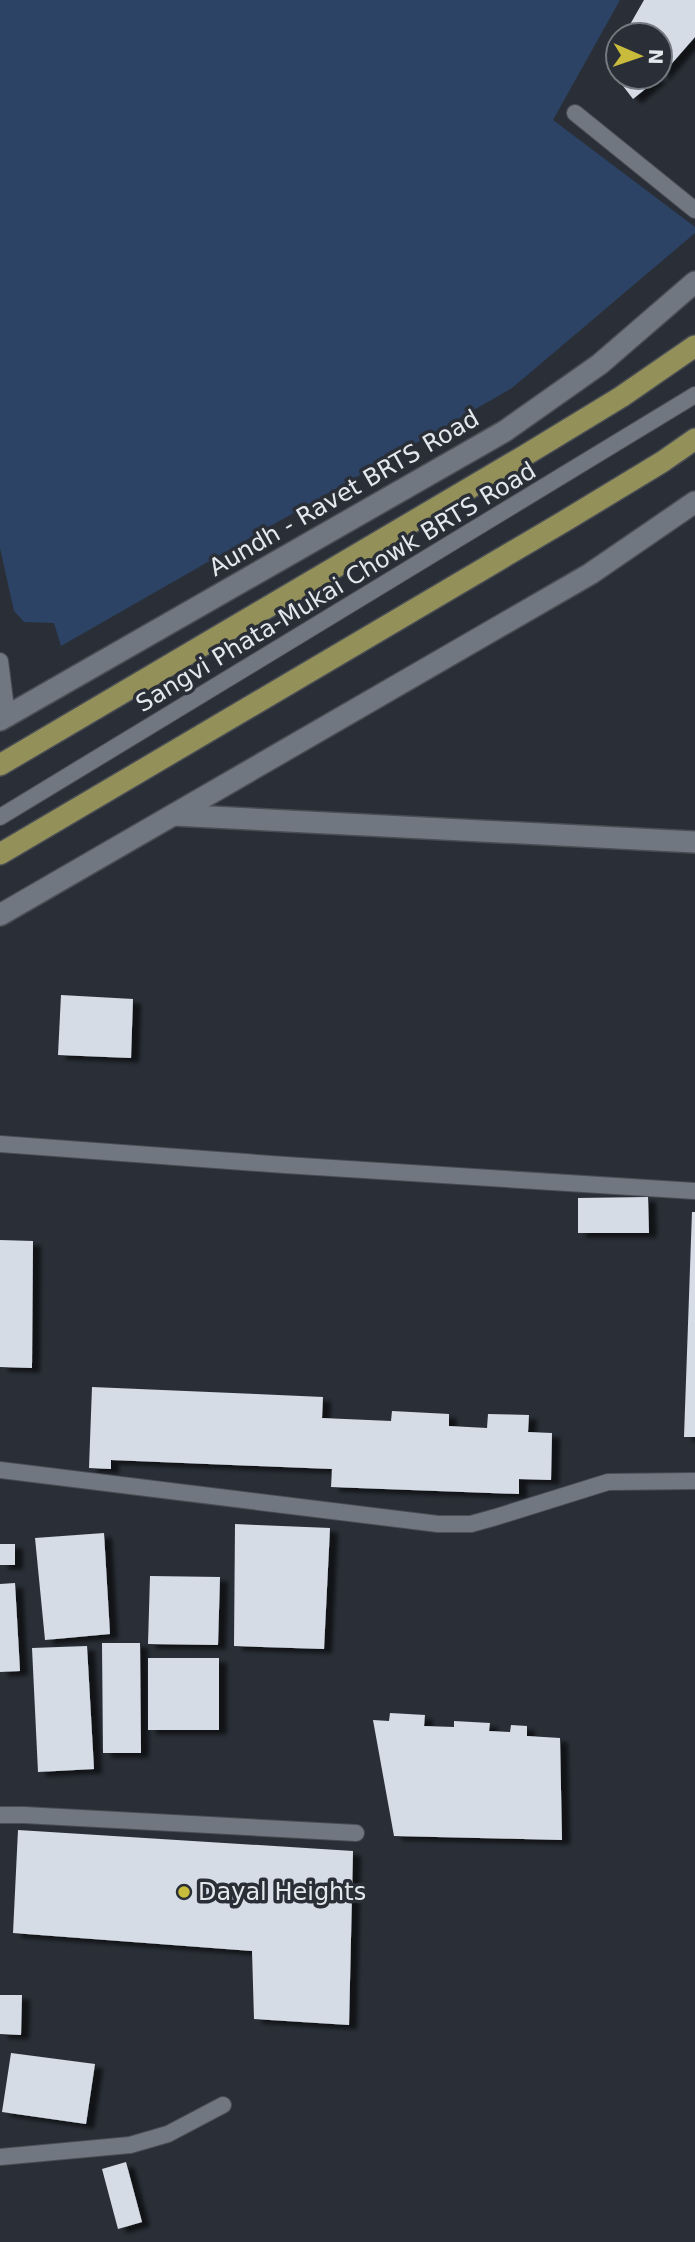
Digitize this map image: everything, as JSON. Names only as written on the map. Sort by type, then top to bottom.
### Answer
[{"type":"main road","points":[[0,765],[524,456],[621,397],[695,346]]},
{"type":"main road","points":[[0,854],[563,522],[695,439]]},
{"type":"street","name":"Aundh - Ravet BRTS Road","points":[[4,718],[505,431],[600,364],[695,282]]},
{"type":"street","points":[[0,915],[590,574],[695,502]]},
{"type":"street","points":[[173,815],[695,842]]},
{"type":"lane","points":[[575,113],[695,210]]},
{"type":"lane","name":"Sangvi Phata-Mukai Chowk BRTS Road","points":[[0,817],[695,395]]},
{"type":"lane","points":[[0,664],[4,718]]},
{"type":"lane","points":[[0,1144],[695,1191]]},
{"type":"lane","points":[[0,1470],[438,1524],[471,1524],[484,1521],[608,1482],[695,1481]]},
{"type":"lane","points":[[0,1815],[356,1833]]},
{"type":"lane","points":[[0,2157],[130,2145],[168,2134],[223,2105]]},
{"type":"shaded area","points":[[0,0],[620,0],[608,21],[604,21],[604,29],[553,120],[695,227],[695,233],[512,388],[61,646],[54,623],[24,622],[14,611],[0,548]]},
{"type":"building","points":[[644,0],[695,0],[695,37],[674,61],[674,21],[632,21]]},
{"type":"building","points":[[627,91],[643,91],[633,99]]},
{"type":"building","points":[[61,995],[133,999],[131,1058],[58,1055]]},
{"type":"building","points":[[648,1197],[649,1233],[578,1233],[578,1198]]},
{"type":"building","points":[[692,1212],[695,1212],[695,1437],[684,1437]]},
{"type":"building","points":[[0,1240],[33,1241],[32,1368],[0,1367]]},
{"type":"building","points":[[92,1387],[323,1397],[322,1418],[391,1421],[392,1411],[449,1414],[449,1426],[487,1428],[488,1414],[529,1415],[528,1432],[552,1433],[551,1480],[519,1479],[519,1494],[331,1487],[332,1469],[111,1460],[111,1469],[89,1468]]},
{"type":"building","points":[[235,1524],[330,1528],[324,1649],[234,1646]]},
{"type":"building","points":[[104,1533],[110,1634],[45,1640],[35,1538]]},
{"type":"building","points":[[0,1544],[15,1544],[15,1565],[0,1565]]},
{"type":"building","points":[[150,1576],[220,1577],[218,1645],[148,1644]]},
{"type":"building","points":[[15,1583],[20,1671],[0,1672],[0,1584]]},
{"type":"building","points":[[102,1643],[140,1643],[141,1753],[103,1753]]},
{"type":"building","points":[[87,1646],[94,1769],[38,1772],[32,1648]]},
{"type":"building","points":[[148,1658],[219,1658],[219,1730],[148,1730]]},
{"type":"building","points":[[390,1713],[425,1715],[424,1726],[454,1727],[454,1721],[490,1723],[489,1731],[510,1732],[511,1725],[527,1726],[527,1736],[560,1738],[562,1840],[394,1836],[373,1720],[389,1721]]},
{"type":"building","name":"Dayal Heights","points":[[18,1830],[353,1851],[349,2025],[254,2019],[252,1951],[13,1933]]},
{"type":"building","points":[[0,1995],[22,1995],[21,2035],[0,2034]]},
{"type":"building","points":[[11,2053],[95,2064],[86,2124],[2,2112]]},
{"type":"building","points":[[126,2162],[142,2222],[118,2229],[102,2169]]},
{"type":"place","name":"Dayal Heights","points":[[184,1892]]}]
